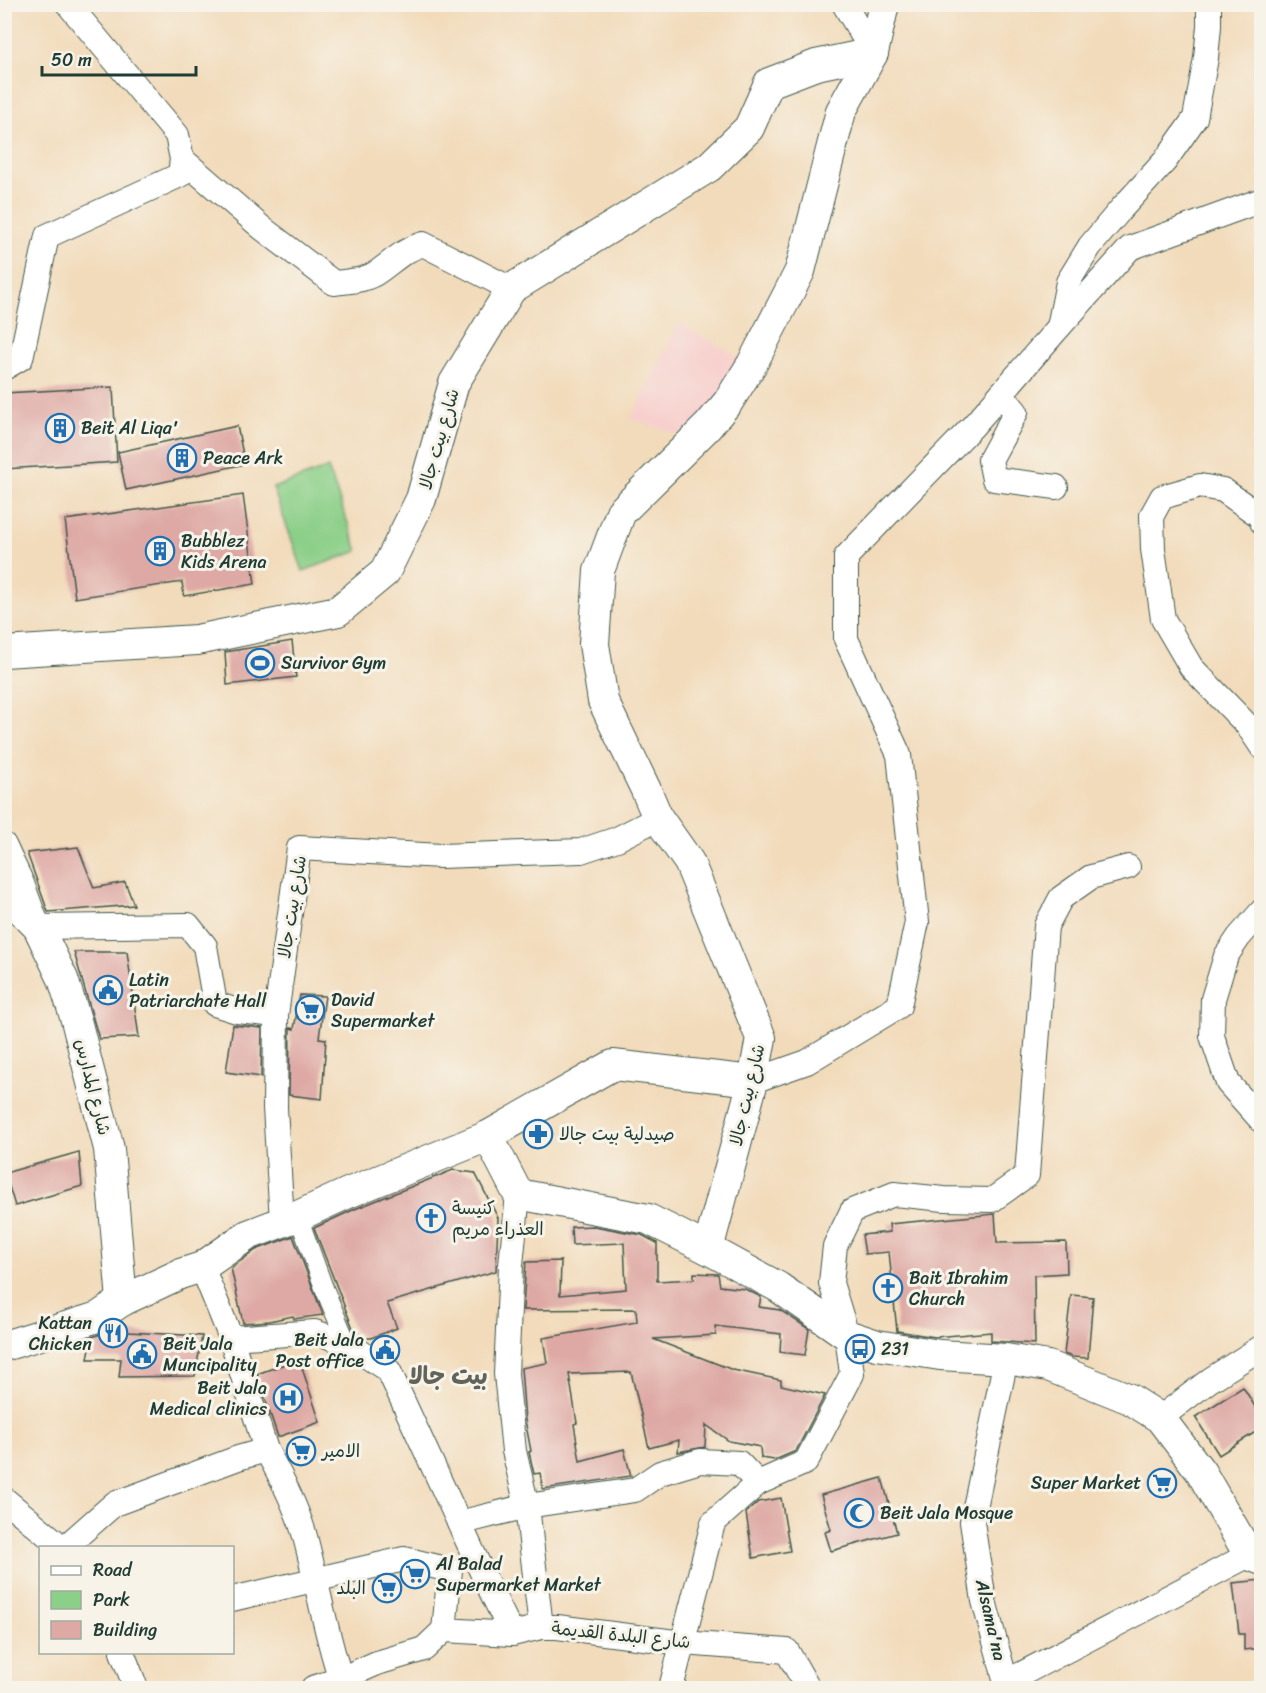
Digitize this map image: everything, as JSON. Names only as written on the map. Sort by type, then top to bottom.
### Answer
[{"type":"street","points":[[4,368],[21,358],[47,236],[180,175],[182,159],[177,135],[68,4]]},
{"type":"street","points":[[844,4],[873,53]]},
{"type":"street","name":"شارع بيت جالا","points":[[708,1249],[753,1081],[761,1038],[689,862],[658,818],[603,701],[594,644],[598,571],[621,512],[708,426],[728,402],[752,364],[801,271],[841,111],[873,53],[884,4]]},
{"type":"street","points":[[1059,327],[1068,282],[1090,246],[1165,161],[1195,118],[1206,58],[1209,4]]},
{"type":"street","name":"شارع بيت جالا","points":[[4,652],[38,652],[197,640],[338,610],[385,572],[421,499],[454,383],[511,289],[709,167],[749,128],[770,84],[816,65],[873,53]]},
{"type":"street","points":[[182,159],[262,228],[334,283],[358,281],[378,272],[400,254],[423,244],[511,289]]},
{"type":"street","points":[[4,1346],[98,1317],[122,1301],[180,1274],[202,1268],[248,1235],[488,1136],[613,1065],[753,1081],[807,1062],[899,1006],[916,922],[899,755],[846,639],[846,557],[965,435],[1130,248],[1262,200]]},
{"type":"street","points":[[1001,394],[1016,412],[990,460],[994,479],[1056,487]]},
{"type":"street","points":[[1262,522],[1260,516],[1223,490],[1200,486],[1162,497],[1152,515],[1153,549],[1163,619],[1191,667],[1248,726],[1262,747]]},
{"type":"street","name":"شارع بيت جالا","points":[[290,1218],[275,1108],[276,1015],[299,848],[441,856],[581,851],[617,839],[658,818]]},
{"type":"street","points":[[4,845],[21,881],[38,927],[188,925],[205,946],[215,1004],[237,1011],[276,1015]]},
{"type":"street","points":[[671,1689],[713,1523],[758,1483],[806,1462],[852,1374],[847,1335],[831,1283],[835,1246],[852,1211],[894,1194],[944,1199],[992,1200],[1027,1175],[1046,926],[1061,898],[1091,877],[1128,867]]},
{"type":"street","name":"شارع المدارس","points":[[4,894],[38,927],[63,979],[76,1020],[109,1149],[122,1301]]},
{"type":"street","points":[[1262,911],[1239,936],[1226,956],[1213,999],[1212,1036],[1228,1083],[1262,1121]]},
{"type":"street","points":[[488,1136],[518,1194],[511,1265],[506,1374],[514,1451],[527,1506],[541,1627]]},
{"type":"street","points":[[518,1194],[648,1219],[778,1287],[847,1335],[877,1346],[940,1355],[1006,1359],[1048,1365],[1130,1399],[1160,1418],[1210,1380],[1262,1347]]},
{"type":"street","points":[[290,1218],[324,1288],[346,1343]]},
{"type":"street","points":[[202,1268],[231,1338],[266,1450],[283,1480],[304,1532],[314,1579],[343,1684]]},
{"type":"street","points":[[231,1338],[315,1332],[346,1343],[389,1371],[512,1634]]},
{"type":"street","name":"Alsama'na","points":[[1006,1359],[972,1522],[998,1685],[1256,1557],[1201,1472],[1160,1418]]},
{"type":"street","points":[[66,1546],[114,1504],[238,1458],[266,1450]]},
{"type":"street","points":[[459,1523],[527,1506],[634,1490],[660,1473],[700,1461],[739,1463],[758,1483]]},
{"type":"street","points":[[4,1499],[62,1546]]},
{"type":"street","points":[[234,1599],[404,1559],[450,1570],[444,1630],[424,1649],[378,1663],[343,1684],[313,1689]]},
{"type":"street","name":"شارع البلدة القديمة","points":[[444,1630],[512,1634],[541,1627],[787,1651],[808,1689]]},
{"type":"street","points":[[122,1654],[136,1689]]},
{"type":"shaded area","points":[[678,323],[752,364],[693,439],[631,419]]},
{"type":"green space","points":[[328,468],[358,551],[303,571],[273,488]]},
{"type":"building","name":"Beit Al Liqa'","points":[[113,387],[117,462],[4,469],[4,393]]},
{"type":"building","name":"Peace Ark","points":[[237,426],[245,464],[126,490],[118,452]]},
{"type":"building","name":"Bubblez Kids Arena","points":[[243,495],[255,584],[184,596],[182,582],[75,598],[65,520]]},
{"type":"building","name":"Survivor Gym","points":[[292,641],[296,677],[227,685],[225,652]]},
{"type":"building","points":[[78,847],[94,888],[125,882],[134,905],[48,912],[27,853]]},
{"type":"building","name":"Latin Patriarchate Hall","points":[[74,952],[127,952],[139,1037],[99,1039]]},
{"type":"building","points":[[300,995],[325,996],[319,1038],[326,1039],[322,1099],[289,1095],[290,1028],[294,1029]]},
{"type":"building","points":[[233,1025],[262,1028],[261,1077],[226,1072]]},
{"type":"building","points":[[79,1152],[82,1186],[15,1206],[5,1173]]},
{"type":"building","points":[[453,1170],[475,1173],[498,1218],[496,1271],[387,1303],[397,1328],[365,1338],[354,1331],[314,1228]]},
{"type":"building","points":[[995,1214],[997,1243],[1066,1242],[1067,1273],[1034,1275],[1035,1344],[991,1341],[991,1332],[935,1337],[897,1331],[889,1252],[865,1254],[862,1235],[890,1232],[889,1224]]},
{"type":"building","points":[[594,1226],[642,1235],[657,1243],[657,1281],[694,1279],[694,1273],[718,1274],[720,1286],[745,1289],[761,1297],[759,1307],[780,1310],[809,1329],[805,1355],[780,1352],[781,1334],[715,1326],[716,1335],[653,1339],[733,1370],[781,1380],[781,1385],[825,1395],[796,1451],[775,1460],[761,1458],[760,1447],[729,1441],[706,1425],[705,1447],[678,1452],[679,1440],[649,1448],[631,1372],[569,1374],[580,1461],[624,1449],[631,1476],[543,1489],[540,1473],[534,1474],[529,1452],[531,1451],[525,1420],[521,1368],[547,1363],[543,1338],[637,1322],[636,1309],[523,1310],[526,1262],[561,1261],[560,1295],[626,1289],[624,1243],[572,1245],[571,1227]]},
{"type":"building","points":[[293,1236],[323,1315],[294,1319],[293,1316],[243,1323],[231,1268],[256,1250]]},
{"type":"building","points":[[1071,1295],[1093,1297],[1088,1358],[1064,1354]]},
{"type":"building","points":[[109,1331],[202,1336],[195,1376],[119,1377],[121,1359],[88,1359],[92,1337]]},
{"type":"building","name":"Beit Jala Medical clinics","points":[[299,1359],[320,1422],[278,1437],[257,1374]]},
{"type":"building","points":[[1243,1387],[1262,1418],[1262,1428],[1219,1455],[1195,1417]]},
{"type":"building","name":"Beit Jala Mosque","points":[[882,1478],[897,1533],[831,1551],[825,1532],[831,1530],[821,1495]]},
{"type":"building","points":[[781,1498],[790,1551],[753,1558],[746,1513],[758,1502]]},
{"type":"building","points":[[1262,1580],[1262,1648],[1244,1650],[1244,1634],[1239,1634],[1233,1583]]},
{"type":"place","name":"Beit Al Liqa'","points":[[60,428]]},
{"type":"place","name":"Peace Ark","points":[[182,458]]},
{"type":"place","name":"Bubblez Kids Arena","points":[[160,551]]},
{"type":"place","name":"Survivor Gym","points":[[260,663]]},
{"type":"place","name":"Latin Patriarchate Hall","points":[[108,990]]},
{"type":"place","name":"David Supermarket","points":[[310,1010]]},
{"type":"place","name":"صيدلية بيت جالا","points":[[538,1134]]},
{"type":"place","name":"كنيسة العذراء مريم","points":[[431,1218]]},
{"type":"place","name":"Bait Ibrahim Church","points":[[888,1288]]},
{"type":"place","name":"Kattan Chicken","points":[[113,1333]]},
{"type":"place","name":"231","points":[[860,1349]]},
{"type":"place","name":"Beit Jala Post office","points":[[385,1350]]},
{"type":"place","name":"Beit Jala Muncipality","points":[[142,1354]]},
{"type":"place","name":"Beit Jala Medical clinics","points":[[288,1398]]},
{"type":"place","name":"الامير","points":[[301,1451]]},
{"type":"place","name":"Super Market","points":[[1162,1483]]},
{"type":"place","name":"Beit Jala Mosque","points":[[859,1513]]},
{"type":"place","name":"Al Balad Supermarket Market","points":[[415,1574]]},
{"type":"place","name":"البلد","points":[[387,1588]]},
{"type":"district","name":"بيت جالا","points":[[448,1376]]}]
